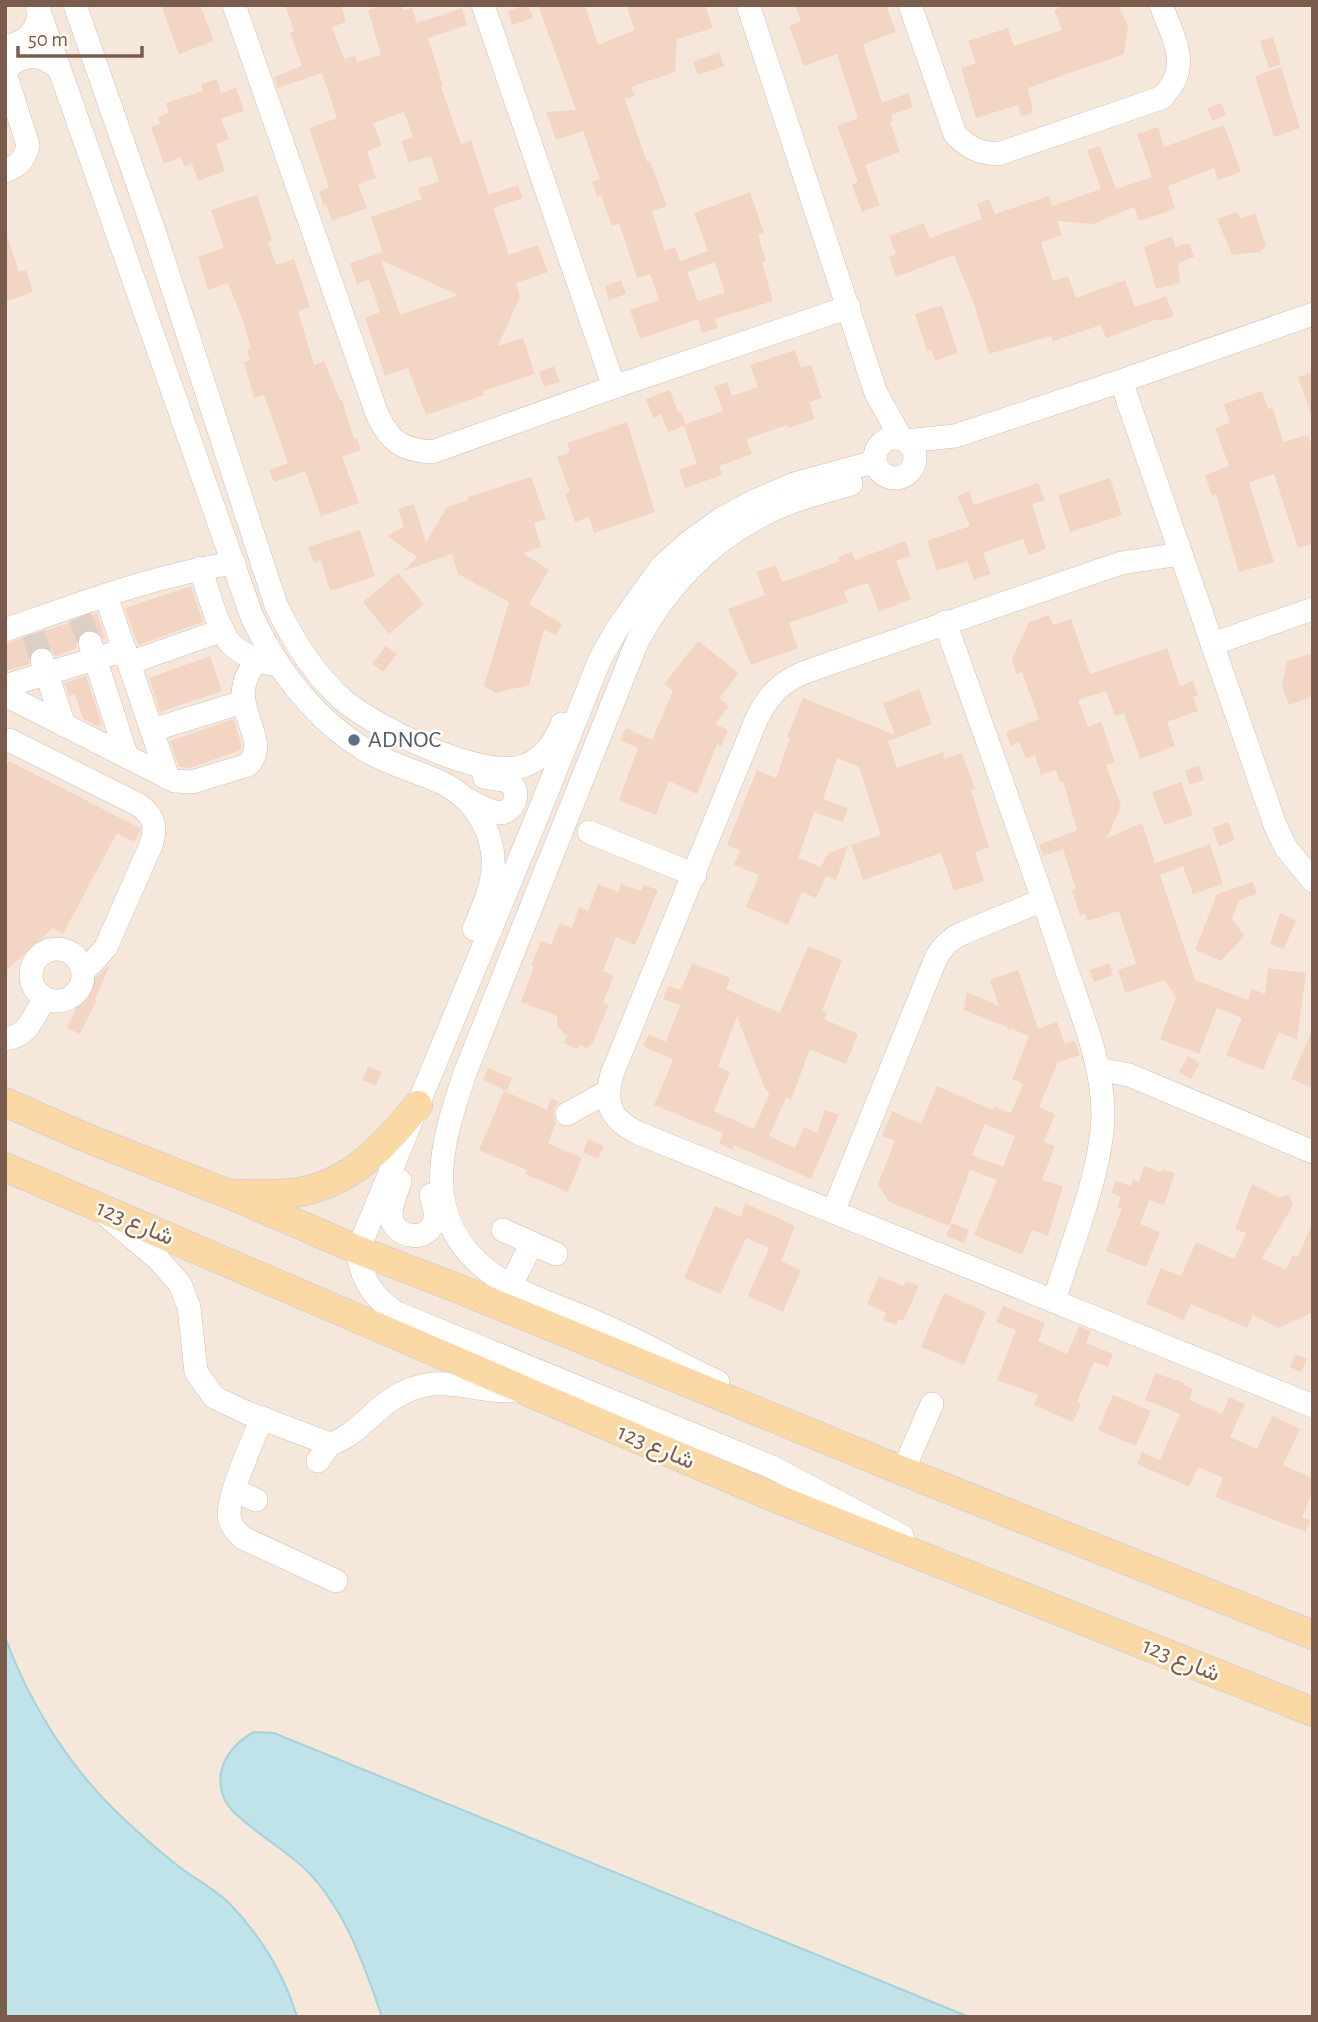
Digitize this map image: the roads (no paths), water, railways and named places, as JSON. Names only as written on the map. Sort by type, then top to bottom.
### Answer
[{"type":"main road","points":[[5,1102],[358,1250],[1313,1635]]},
{"type":"main road","points":[[231,1195],[293,1193],[342,1177],[383,1147],[415,1114]]},
{"type":"main road","name":"شارع 123","points":[[5,1167],[773,1497],[1313,1712]]},
{"type":"street","points":[[75,5],[153,228],[276,605],[289,632],[323,680],[367,718],[475,775],[507,781],[516,794],[514,805],[506,811],[496,813],[465,799],[445,784],[386,761],[345,736],[268,663],[231,644],[223,630],[201,568]]},
{"type":"street","points":[[234,5],[385,431],[398,443],[414,451],[432,452],[849,307]]},
{"type":"street","points":[[483,5],[614,387]]},
{"type":"street","points":[[748,5],[876,393],[915,454],[912,468]]},
{"type":"street","points":[[910,5],[954,134],[974,150],[998,154],[1161,98],[1172,87],[1178,74],[1179,58],[1161,5]]},
{"type":"street","points":[[5,46],[23,41],[32,34],[38,24],[38,9]]},
{"type":"street","points":[[38,9],[88,144],[268,663]]},
{"type":"street","points":[[5,171],[19,164],[28,145],[5,72],[18,60],[29,56],[51,61],[59,69]]},
{"type":"street","points":[[876,393],[878,461],[895,478],[908,474],[932,450],[956,436],[1313,314]]},
{"type":"street","points":[[1121,381],[1275,825],[1286,848],[1313,881]]},
{"type":"street","points":[[855,1451],[785,1412],[614,1329],[511,1285],[486,1270],[464,1247],[449,1220],[441,1190],[441,1158],[447,1127],[465,1073],[637,642],[654,610],[692,565],[721,540],[753,520],[878,461],[887,439],[956,436]]},
{"type":"street","points":[[428,749],[496,769],[517,768],[545,753],[552,745],[578,683],[600,659],[649,582],[688,542],[721,519],[794,484],[878,461]]},
{"type":"street","points":[[1121,562],[1173,531]]},
{"type":"street","points":[[1181,554],[1121,562],[792,677],[777,688],[765,702],[757,718],[607,1092],[611,1110],[622,1125],[638,1133],[1313,1406]]},
{"type":"street","points":[[5,630],[31,628],[78,611],[106,596],[201,568],[234,564]]},
{"type":"street","points":[[106,596],[168,778]]},
{"type":"street","points":[[1212,643],[1313,609]]},
{"type":"street","points":[[944,622],[1043,900],[1099,1078],[1103,1110],[1096,1166],[1054,1301]]},
{"type":"street","points":[[5,686],[44,667],[92,651],[127,657],[223,630]]},
{"type":"street","points":[[92,651],[127,757]]},
{"type":"street","points":[[600,659],[358,1250],[366,1282],[379,1300],[397,1313],[790,1475],[940,1555],[973,1578]]},
{"type":"street","points":[[5,695],[168,778],[183,783],[192,782],[248,765],[254,758],[256,750],[242,689],[245,678],[268,663]]},
{"type":"street","points":[[44,667],[64,725]]},
{"type":"street","points":[[152,730],[243,702]]},
{"type":"street","points":[[6,738],[139,805],[148,812],[154,822],[155,834],[151,845],[106,947],[83,969]]},
{"type":"street","points":[[459,1006],[463,962],[493,871],[489,836],[479,816],[465,799]]},
{"type":"street","points":[[589,832],[695,875]]},
{"type":"street","points":[[833,1212],[942,947],[951,938],[1043,900]]},
{"type":"street","points":[[50,950],[70,952],[78,959],[83,969],[80,989],[64,1001],[44,999],[36,992],[32,983],[30,972],[34,962],[41,954],[50,950]]},
{"type":"street","points":[[5,1039],[18,1037],[27,1029],[44,999]]},
{"type":"street","points":[[415,1114],[391,1215],[396,1228],[407,1236],[414,1237],[426,1232],[434,1221],[430,1174],[435,1137],[451,1095],[465,1073]]},
{"type":"street","points":[[1099,1078],[1129,1075],[1313,1152]]},
{"type":"street","points":[[567,1114],[607,1092]]},
{"type":"street","points":[[97,1207],[158,1259],[180,1284],[189,1307],[196,1372],[202,1384],[215,1397],[262,1418],[324,1452],[391,1400],[425,1385],[444,1382],[506,1392],[526,1391]]},
{"type":"street","points":[[503,1230],[556,1254]]},
{"type":"street","points":[[511,1285],[532,1243]]},
{"type":"street","points":[[903,1471],[932,1404]]},
{"type":"street","points":[[262,1418],[234,1490],[228,1510],[230,1521],[243,1538],[337,1581]]},
{"type":"street","points":[[234,1490],[256,1500]]},
{"type":"water","points":[[5,1637],[40,1712],[70,1758],[130,1825],[177,1865],[223,1898],[240,1915],[278,1970],[297,2017],[5,2017]]},
{"type":"water","points":[[254,1732],[274,1733],[969,2017],[382,2017],[352,1940],[320,1886],[307,1871],[240,1817],[226,1802],[220,1781],[225,1761],[237,1745]]},
{"type":"tunnel","points":[[80,617],[90,643]]},
{"type":"tunnel","points":[[33,634],[42,660]]},
{"type":"place","name":"ADNOC","points":[[354,740]]}]
